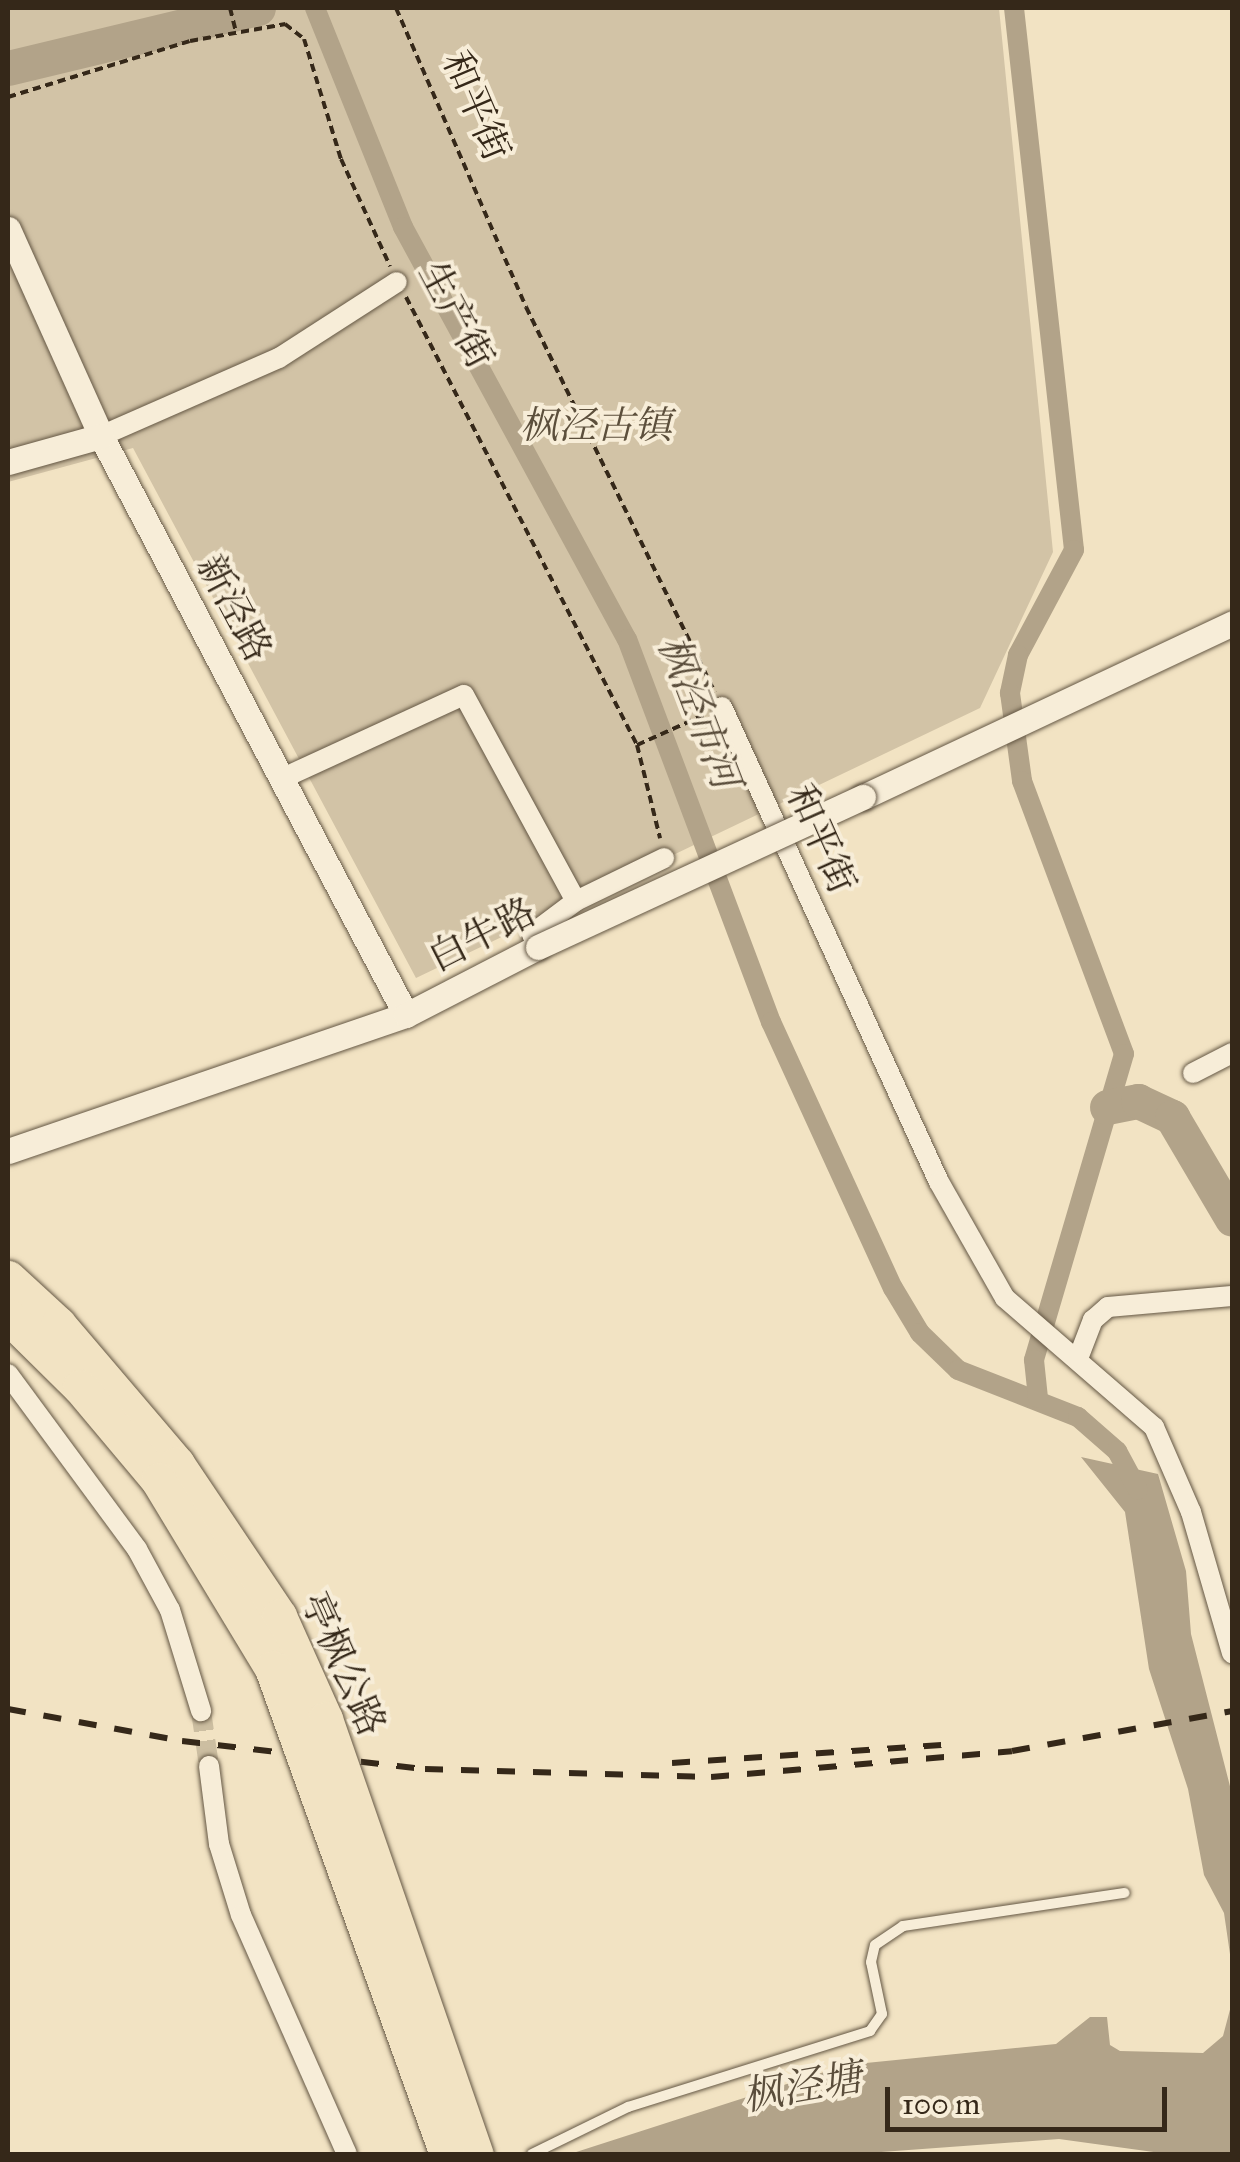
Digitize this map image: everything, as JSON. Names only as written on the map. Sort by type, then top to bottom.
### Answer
[{"type":"highway","name":"亭枫公路","points":[[8,1278],[58,1324],[178,1464],[280,1616],[325,1719],[476,2154]]},
{"type":"highway","name":"亭枫公路","points":[[8,1316],[80,1387],[158,1480],[272,1668],[447,2154]]},
{"type":"street","name":"新泾路","points":[[8,229],[101,436],[406,1015]]},
{"type":"street","points":[[8,462],[101,436],[278,358],[397,282]]},
{"type":"street","name":"白牛路","points":[[8,1151],[406,1015],[538,947],[1232,623]]},
{"type":"street","points":[[281,779],[464,695],[576,901]]},
{"type":"street","name":"和平街","points":[[722,707],[939,1182],[1005,1298],[1072,1350],[1154,1427],[1191,1512],[1232,1653]]},
{"type":"street","points":[[538,947],[532,934],[576,901],[664,858]]},
{"type":"street","points":[[1193,1073],[1232,1054]]},
{"type":"street","points":[[1072,1350],[1092,1320],[1108,1307],[1232,1296]]},
{"type":"street","points":[[8,1374],[137,1550],[170,1610],[201,1711]]},
{"type":"street","points":[[208,1766],[219,1844],[241,1915],[347,2154]]},
{"type":"lane","points":[[532,2154],[628,2107],[870,2031],[882,2014],[871,1962],[875,1945],[903,1926],[1124,1893]]},
{"type":"path","points":[[230,8],[236,33]]},
{"type":"path","name":"和平街","points":[[396,8],[526,307],[722,707]]},
{"type":"path","name":"生产街","points":[[8,96],[236,33],[285,24],[304,38],[342,159],[397,282],[637,745],[664,858]]},
{"type":"path","points":[[637,745],[722,707]]},
{"type":"green space","name":"枫泾古镇","points":[[8,8],[999,8],[1053,552],[980,708],[416,978],[133,448],[8,482]]},
{"type":"water","points":[[1081,1457],[1158,1474],[1186,1571],[1191,1634],[1232,1794],[1232,1968],[1224,1913],[1204,1875],[1188,1789],[1149,1669],[1125,1512]]},
{"type":"water","name":"枫泾塘","points":[[1232,2002],[1232,2154],[1168,2154],[1059,2139],[854,2154],[570,2154],[846,2065],[1056,2044],[1090,2017],[1107,2017],[1110,2045],[1120,2051],[1203,2053],[1223,2036]]},
{"type":"waterway","name":"枫泾市河","points":[[8,68],[258,8]]},
{"type":"waterway","name":"枫泾市河","points":[[315,8],[403,227],[627,639],[771,1022],[893,1288],[920,1333],[958,1370],[1078,1417],[1117,1451],[1138,1490]]},
{"type":"waterway","name":"枫泾市河","points":[[1014,8],[1074,550],[1018,655],[1010,693],[1022,781],[1124,1054],[1034,1360],[1038,1398]]},
{"type":"waterway","points":[[1107,1107],[1138,1101],[1172,1117],[1232,1219]]},
{"type":"tunnel","points":[[201,1711],[209,1766]]},
{"type":"railway","points":[[8,1709],[182,1741],[425,1769],[711,1777],[1012,1751],[1232,1711]]},
{"type":"railway","points":[[672,1763],[941,1745]]}]
